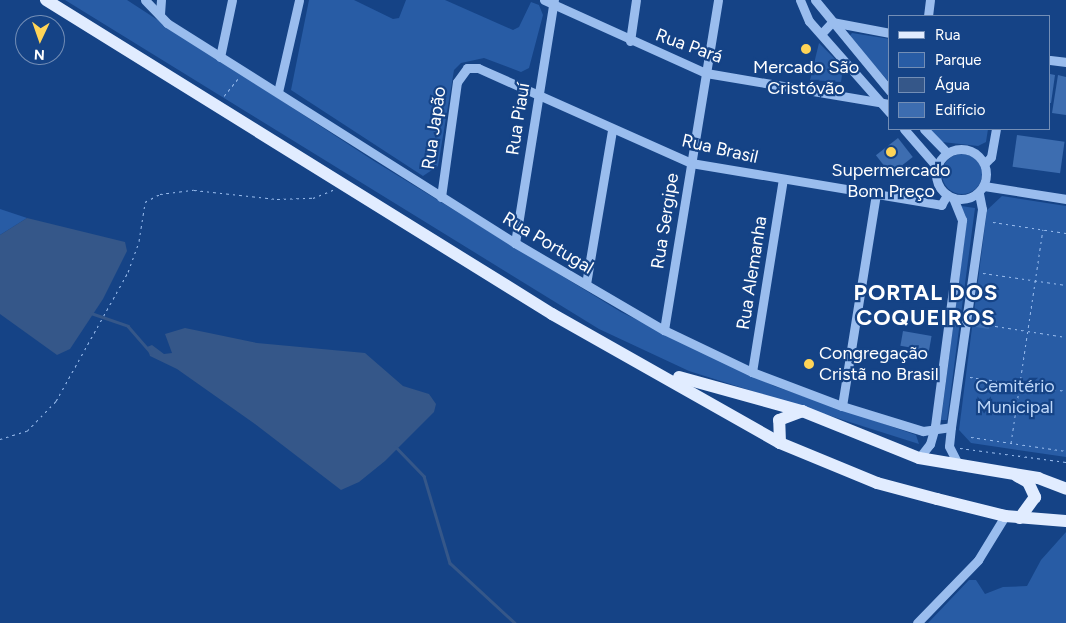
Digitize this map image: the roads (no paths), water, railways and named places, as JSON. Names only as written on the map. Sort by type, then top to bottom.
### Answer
[{"type":"main road","points":[[46,0],[552,314],[660,372],[780,443],[878,483],[1005,516],[1066,521]]},
{"type":"main road","points":[[660,372],[802,411],[919,458],[960,468],[1014,475],[1066,489]]},
{"type":"main road","points":[[780,443],[779,420],[802,411]]},
{"type":"main road","points":[[1014,475],[1028,482],[1035,497],[1020,518]]},
{"type":"street","name":"Rua Portugal","points":[[145,0],[160,14],[220,56],[441,197],[515,243],[664,330],[752,372],[842,406],[923,430],[935,426],[951,427]]},
{"type":"street","points":[[160,14],[161,0]]},
{"type":"street","points":[[220,56],[232,0]]},
{"type":"street","points":[[278,92],[299,0]]},
{"type":"street","name":"Rua Pará","points":[[544,0],[554,2],[630,41],[706,73],[885,103]]},
{"type":"street","points":[[630,41],[636,0]]},
{"type":"street","name":"Rua Sergipe","points":[[664,330],[718,0]]},
{"type":"street","points":[[800,0],[821,34],[885,103]]},
{"type":"street","points":[[815,0],[888,89]]},
{"type":"street","points":[[928,15],[930,0]]},
{"type":"street","name":"Rua Piauí","points":[[515,243],[554,2]]},
{"type":"street","points":[[821,34],[832,22]]},
{"type":"street","points":[[832,22],[888,33]]},
{"type":"street","points":[[1051,60],[1066,62]]},
{"type":"street","name":"Rua Brasil","points":[[467,68],[486,69],[538,96],[612,130],[691,163],[941,205],[950,196]]},
{"type":"street","name":"Rua Japão","points":[[441,197],[456,82],[467,68]]},
{"type":"street","points":[[586,284],[612,130]]},
{"type":"street","points":[[905,130],[937,167],[938,186],[950,196],[962,220],[935,426],[930,444],[919,458]]},
{"type":"street","points":[[925,130],[947,153]]},
{"type":"street","points":[[960,468],[949,446],[951,427],[982,209],[981,189],[984,164],[991,157],[996,130]]},
{"type":"street","points":[[937,167],[947,153],[968,150],[984,164]]},
{"type":"street","name":"Rua Alemanha","points":[[752,372],[783,179]]},
{"type":"street","points":[[950,196],[966,199],[981,189],[1066,199]]},
{"type":"street","points":[[842,406],[876,194]]},
{"type":"street","points":[[917,623],[978,560],[1005,516]]},
{"type":"water","points":[[27,218],[125,242],[127,251],[103,299],[70,349],[57,355],[0,314],[0,235]]},
{"type":"water","points":[[185,328],[257,343],[365,353],[403,386],[429,394],[436,404],[434,412],[385,461],[359,482],[341,490],[255,424],[177,369],[150,356],[147,347],[152,345],[164,354],[172,353],[165,334]]},
{"type":"waterway","points":[[91,313],[128,326],[151,352]]},
{"type":"waterway","points":[[395,446],[424,476],[450,563],[515,623]]},
{"type":"place","name":"Mercado São Cristóvão","points":[[806,49]]},
{"type":"place","name":"Supermercado Bom Preço","points":[[891,152]]},
{"type":"place","name":"Congregação Cristã no Brasil","points":[[809,364]]},
{"type":"district","name":"PORTAL DOS COQUEIROS","points":[[926,304]]},
{"type":"park label","name":"Cemitério Municipal","points":[[1015,397]]}]
